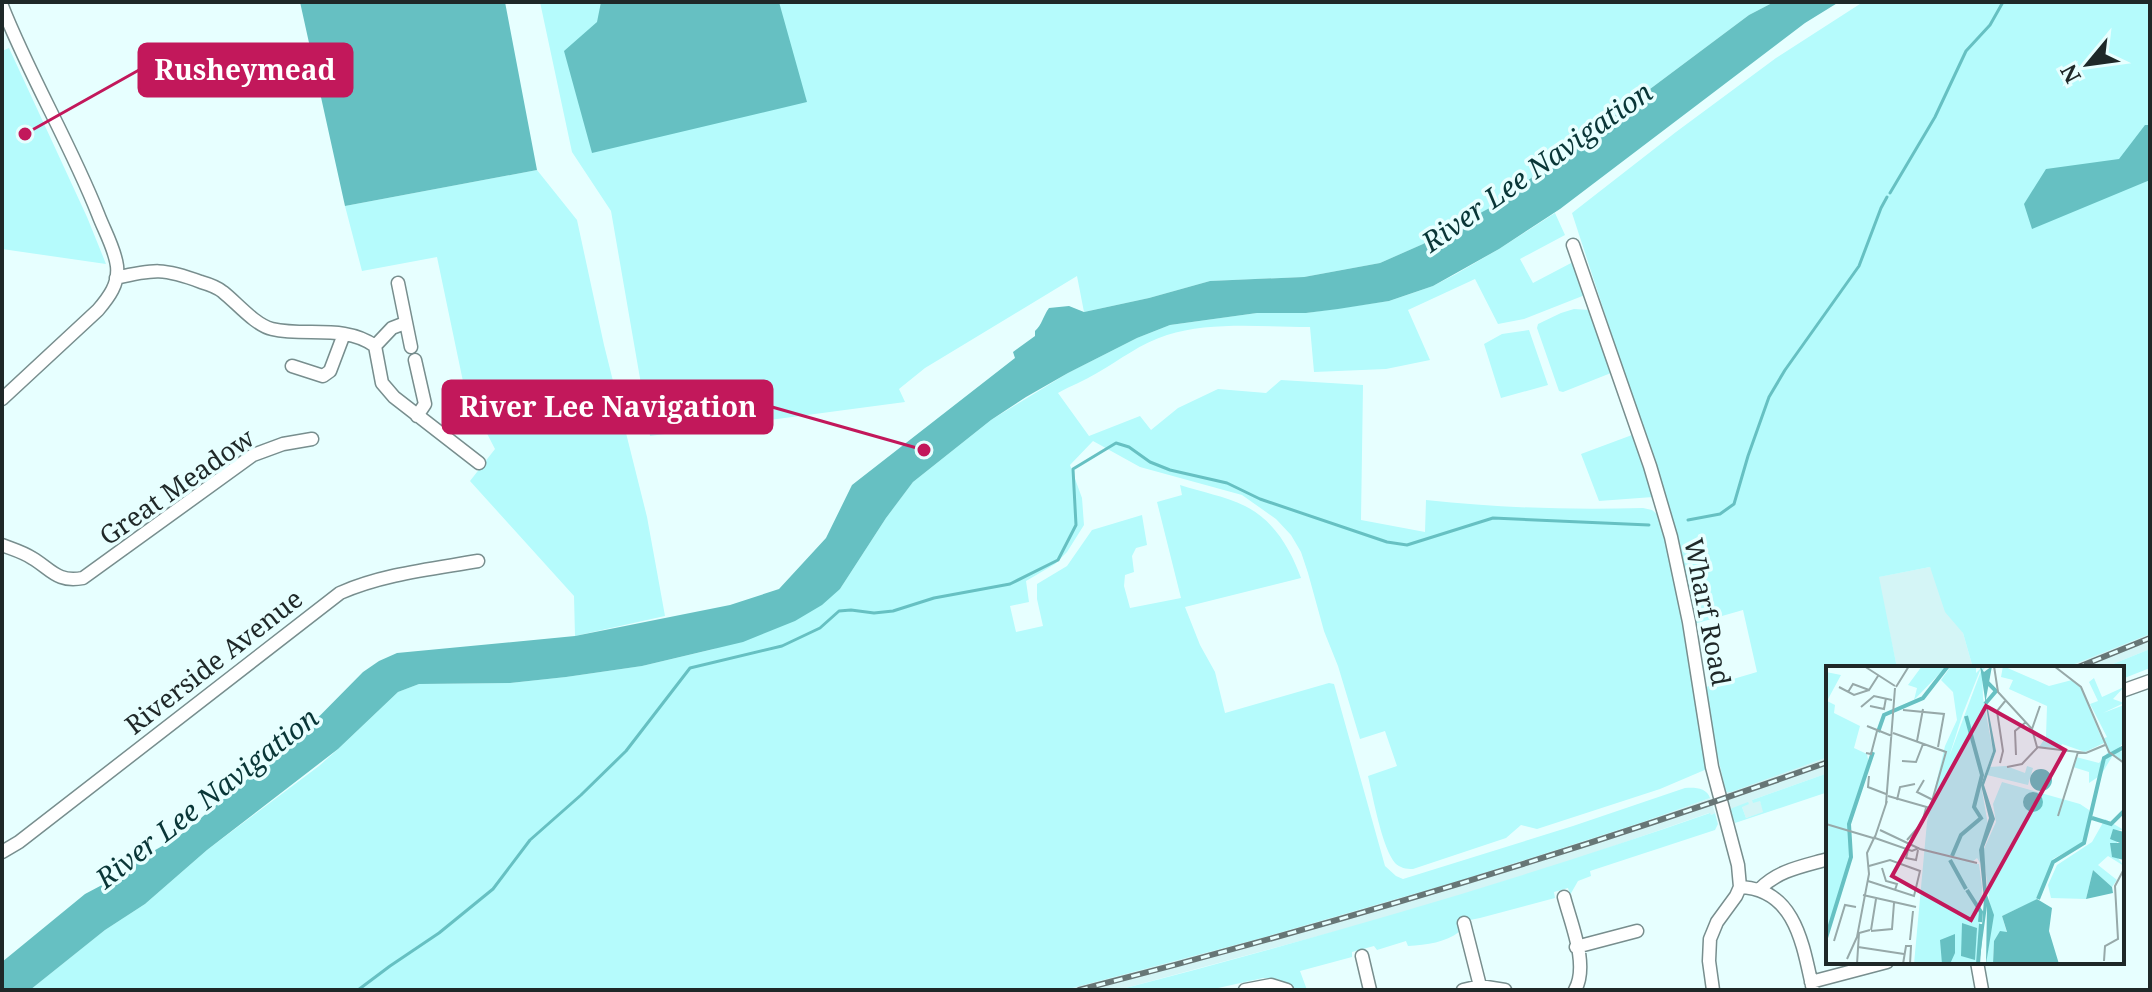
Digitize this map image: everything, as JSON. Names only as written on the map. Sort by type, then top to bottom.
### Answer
[{"type":"street","points":[[2,6],[91,197],[117,267],[110,296],[98,310],[2,399]]},
{"type":"street","name":"Wharf Road","points":[[1573,245],[1650,466],[1671,537],[1689,622],[1712,767],[1738,865],[1740,887]]},
{"type":"street","points":[[116,278],[151,270],[177,273],[221,289],[267,328],[291,332],[335,332],[368,341],[375,346],[382,383],[394,397],[479,463]]},
{"type":"street","points":[[398,283],[425,404],[417,416]]},
{"type":"street","points":[[375,346],[392,328],[405,323]]},
{"type":"street","points":[[292,366],[323,376],[330,371],[344,334]]},
{"type":"street","name":"Great Meadow","points":[[2,545],[33,558],[60,578],[71,581],[83,578],[253,455],[312,439]]},
{"type":"street","name":"Riverside Avenue","points":[[2,852],[19,842],[340,593],[378,580],[478,561]]},
{"type":"street","points":[[2124,690],[2149,684]]},
{"type":"street","points":[[1760,889],[1784,872],[1826,860]]},
{"type":"street","points":[[1713,990],[1710,939],[1717,922],[1740,887],[1760,889],[1784,906],[1800,935],[1812,986],[1881,964]]},
{"type":"street","points":[[1564,897],[1582,968],[1575,990]]},
{"type":"street","points":[[1464,923],[1480,986]]},
{"type":"street","points":[[1576,947],[1637,931]]},
{"type":"street","points":[[1362,956],[1370,990]]},
{"type":"street","points":[[1977,964],[1982,990]]},
{"type":"street","points":[[1245,990],[1271,985],[1287,990]]},
{"type":"street","points":[[1463,990],[1480,986],[1505,990]]},
{"type":"shaded area","points":[[300,2],[505,2],[537,170],[345,206]]},
{"type":"shaded area","points":[[540,2],[1774,2],[1749,15],[1495,205],[1380,263],[1304,277],[1210,281],[1084,312],[1077,276],[925,368],[899,389],[905,402],[650,436],[611,211],[572,152]]},
{"type":"shaded area","points":[[601,2],[779,2],[807,102],[592,153],[564,51],[597,22]]},
{"type":"shaded area","points":[[1774,2],[1839,2],[1805,23],[1560,209],[1499,249],[1433,286],[1389,301],[1338,309],[1306,313],[1257,313],[1170,325],[1068,373],[991,420],[913,482],[840,589],[822,605],[795,621],[743,642],[642,666],[510,683],[419,684],[398,692],[338,749],[207,850],[145,904],[105,930],[30,990],[2,990],[2,962],[85,894],[119,876],[178,837],[285,751],[363,672],[379,661],[397,653],[575,636],[730,605],[779,589],[826,538],[852,485],[1015,358],[1013,352],[1035,336],[1049,308],[1069,306],[1084,312],[1210,281],[1304,277],[1380,263],[1495,205],[1749,15]]},
{"type":"shaded area","points":[[1863,2],[2150,2],[2150,634],[2070,666],[1972,666],[1963,633],[1945,612],[1930,567],[1879,577],[1897,666],[1826,666],[1826,758],[1726,792],[1711,728],[1706,687],[1757,672],[1743,610],[1694,624],[1680,551],[1666,501],[1572,213],[1776,58]]},
{"type":"shaded area","points":[[9,48],[106,264],[2,249],[2,51]]},
{"type":"shaded area","points":[[2145,125],[2150,125],[2150,180],[2032,229],[2024,204],[2046,169],[2119,159]]},
{"type":"shaded area","points":[[537,170],[577,220],[647,517],[665,616],[575,636],[574,596],[470,481],[495,449],[465,391],[437,257],[362,271],[345,206]]},
{"type":"shaded area","points":[[1555,213],[1565,235],[1520,259],[1533,283],[1573,262],[1585,295],[1524,319],[1498,324],[1475,279],[1408,310],[1430,360],[1386,369],[1314,372],[1310,327],[1201,328],[1148,342],[1058,393],[1089,436],[1140,416],[1151,430],[1178,408],[1218,389],[1266,393],[1281,380],[1363,385],[1361,520],[1425,532],[1426,500],[1507,507],[1652,510],[1657,514],[1679,591],[1707,769],[1660,789],[1537,829],[1521,825],[1506,838],[1413,869],[1399,866],[1386,846],[1368,776],[1397,766],[1385,731],[1360,739],[1301,552],[1291,535],[1276,519],[1242,495],[1140,467],[1093,441],[1070,465],[1082,498],[1084,525],[1067,552],[1055,564],[1026,581],[1029,602],[1010,606],[1016,632],[1043,626],[1037,584],[1067,566],[1092,530],[1142,515],[1147,545],[1136,548],[1132,556],[1134,572],[1125,575],[1124,586],[1130,608],[1181,598],[1157,502],[1182,495],[1180,485],[1229,499],[1265,519],[1280,537],[1301,578],[1185,607],[1215,672],[1225,713],[1334,684],[1385,866],[1396,876],[1403,879],[1685,788],[1703,790],[1710,798],[1462,880],[1065,990],[30,990],[105,930],[145,904],[207,850],[319,766],[398,692],[419,684],[510,683],[566,677],[642,666],[714,649],[840,589],[913,482],[991,420],[1068,373],[1170,325],[1257,313],[1306,313],[1389,301],[1433,286],[1456,274]]},
{"type":"shaded area","points":[[1574,309],[1590,310],[1611,373],[1563,392],[1559,391],[1537,328],[1538,324]]},
{"type":"shaded area","points":[[1529,330],[1548,385],[1501,398],[1484,344],[1502,334]]},
{"type":"shaded area","points":[[1632,435],[1653,497],[1599,501],[1581,454]]},
{"type":"shaded area","points":[[1930,567],[1963,633],[1972,666],[1897,666],[1878,577]]},
{"type":"shaded area","points":[[2150,634],[2150,649],[2108,666],[2070,666]]},
{"type":"shaded area","points":[[2150,649],[2150,668],[2124,678],[2124,666],[2108,666]]},
{"type":"shaded area","points":[[1826,758],[1826,774],[1752,800],[1760,801],[1764,812],[1746,818],[1742,807],[1730,809],[1726,792]]},
{"type":"shaded area","points":[[1826,774],[1826,793],[1735,823],[1730,809],[1748,802],[1742,807],[1746,818],[1763,812],[1760,801],[1753,803],[1752,800]]},
{"type":"shaded area","points":[[1710,798],[1715,813],[1711,815],[1709,813],[1579,858],[1393,916],[1118,990],[1065,990],[1462,880]]},
{"type":"shaded area","points":[[1715,813],[1718,824],[1715,830],[1590,871],[1591,876],[1578,881],[1570,895],[1568,888],[1554,892],[1555,898],[1480,918],[1457,920],[1459,932],[1436,942],[1408,946],[1406,941],[1377,950],[1374,946],[1352,952],[1352,957],[1300,971],[1307,990],[1298,990],[1278,979],[1263,978],[1209,990],[1118,990],[1416,908]]},
{"type":"waterway","points":[[1890,193],[1935,117],[1966,51],[1990,25],[2003,2]]},
{"type":"waterway","points":[[1688,520],[1720,514],[1734,504],[1769,397],[1859,266],[1887,197]]},
{"type":"waterway","points":[[358,990],[439,933],[493,889],[530,840],[626,751],[690,668],[782,646],[820,628],[839,611],[893,611],[934,598],[1010,584],[1058,560],[1076,525],[1073,469],[1116,443],[1170,470],[1227,483],[1260,499],[1387,542],[1407,545],[1493,518],[1649,525]]},
{"type":"railway","points":[[2081,666],[2150,638]]},
{"type":"railway","points":[[1079,990],[1456,885],[1643,826],[1826,763]]},
{"type":"place","name":"Rusheymead","points":[[25,134]]},
{"type":"place","name":"River Lee Navigation","points":[[924,450]]}]
